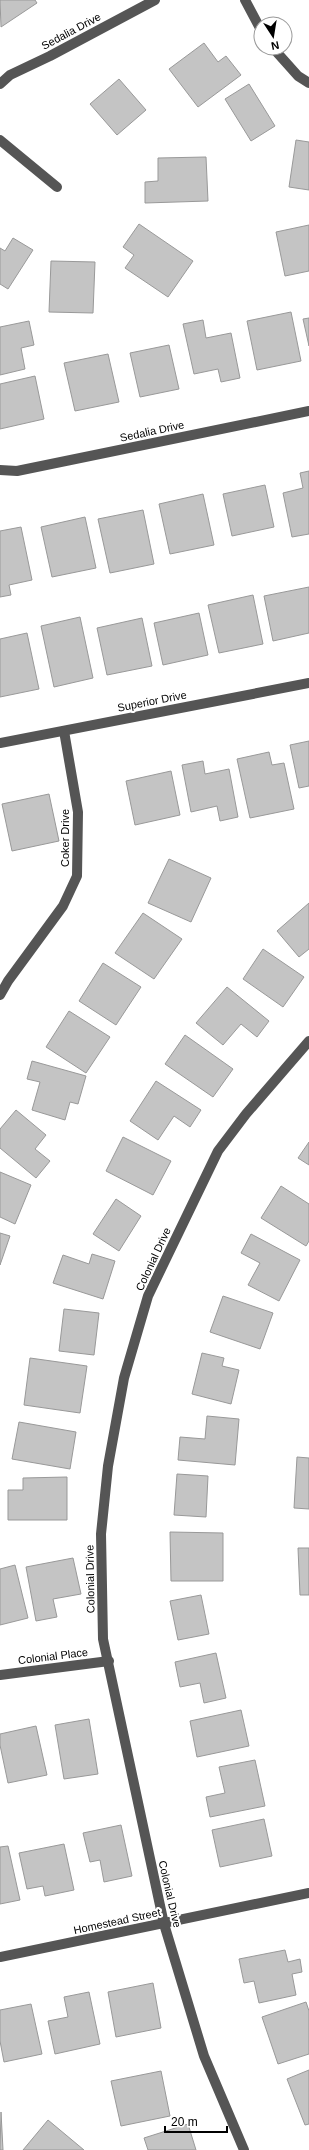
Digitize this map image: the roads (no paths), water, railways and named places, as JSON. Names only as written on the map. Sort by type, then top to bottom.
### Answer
[{"type":"street","name":"Sedalia Drive","points":[[0,84],[10,75],[50,56],[155,0]]},
{"type":"street","points":[[245,0],[254,16]]},
{"type":"street","points":[[280,56],[298,76],[309,83]]},
{"type":"street","points":[[0,140],[57,187]]},
{"type":"street","name":"Sedalia Drive","points":[[0,470],[17,470],[309,411]]},
{"type":"street","name":"Superior Drive","points":[[0,743],[309,683]]},
{"type":"street","name":"Coker Drive","points":[[0,995],[8,981],[63,906],[77,876],[78,812],[64,731]]},
{"type":"street","name":"Colonial Drive","points":[[244,2150],[204,2056],[164,1924],[109,1661],[103,1639],[101,1534],[108,1466],[124,1378],[148,1296],[218,1151],[246,1114],[309,1041]]},
{"type":"street","name":"Colonial Place","points":[[0,1675],[109,1661]]},
{"type":"street","name":"Homestead Street","points":[[0,1957],[309,1893]]}]
